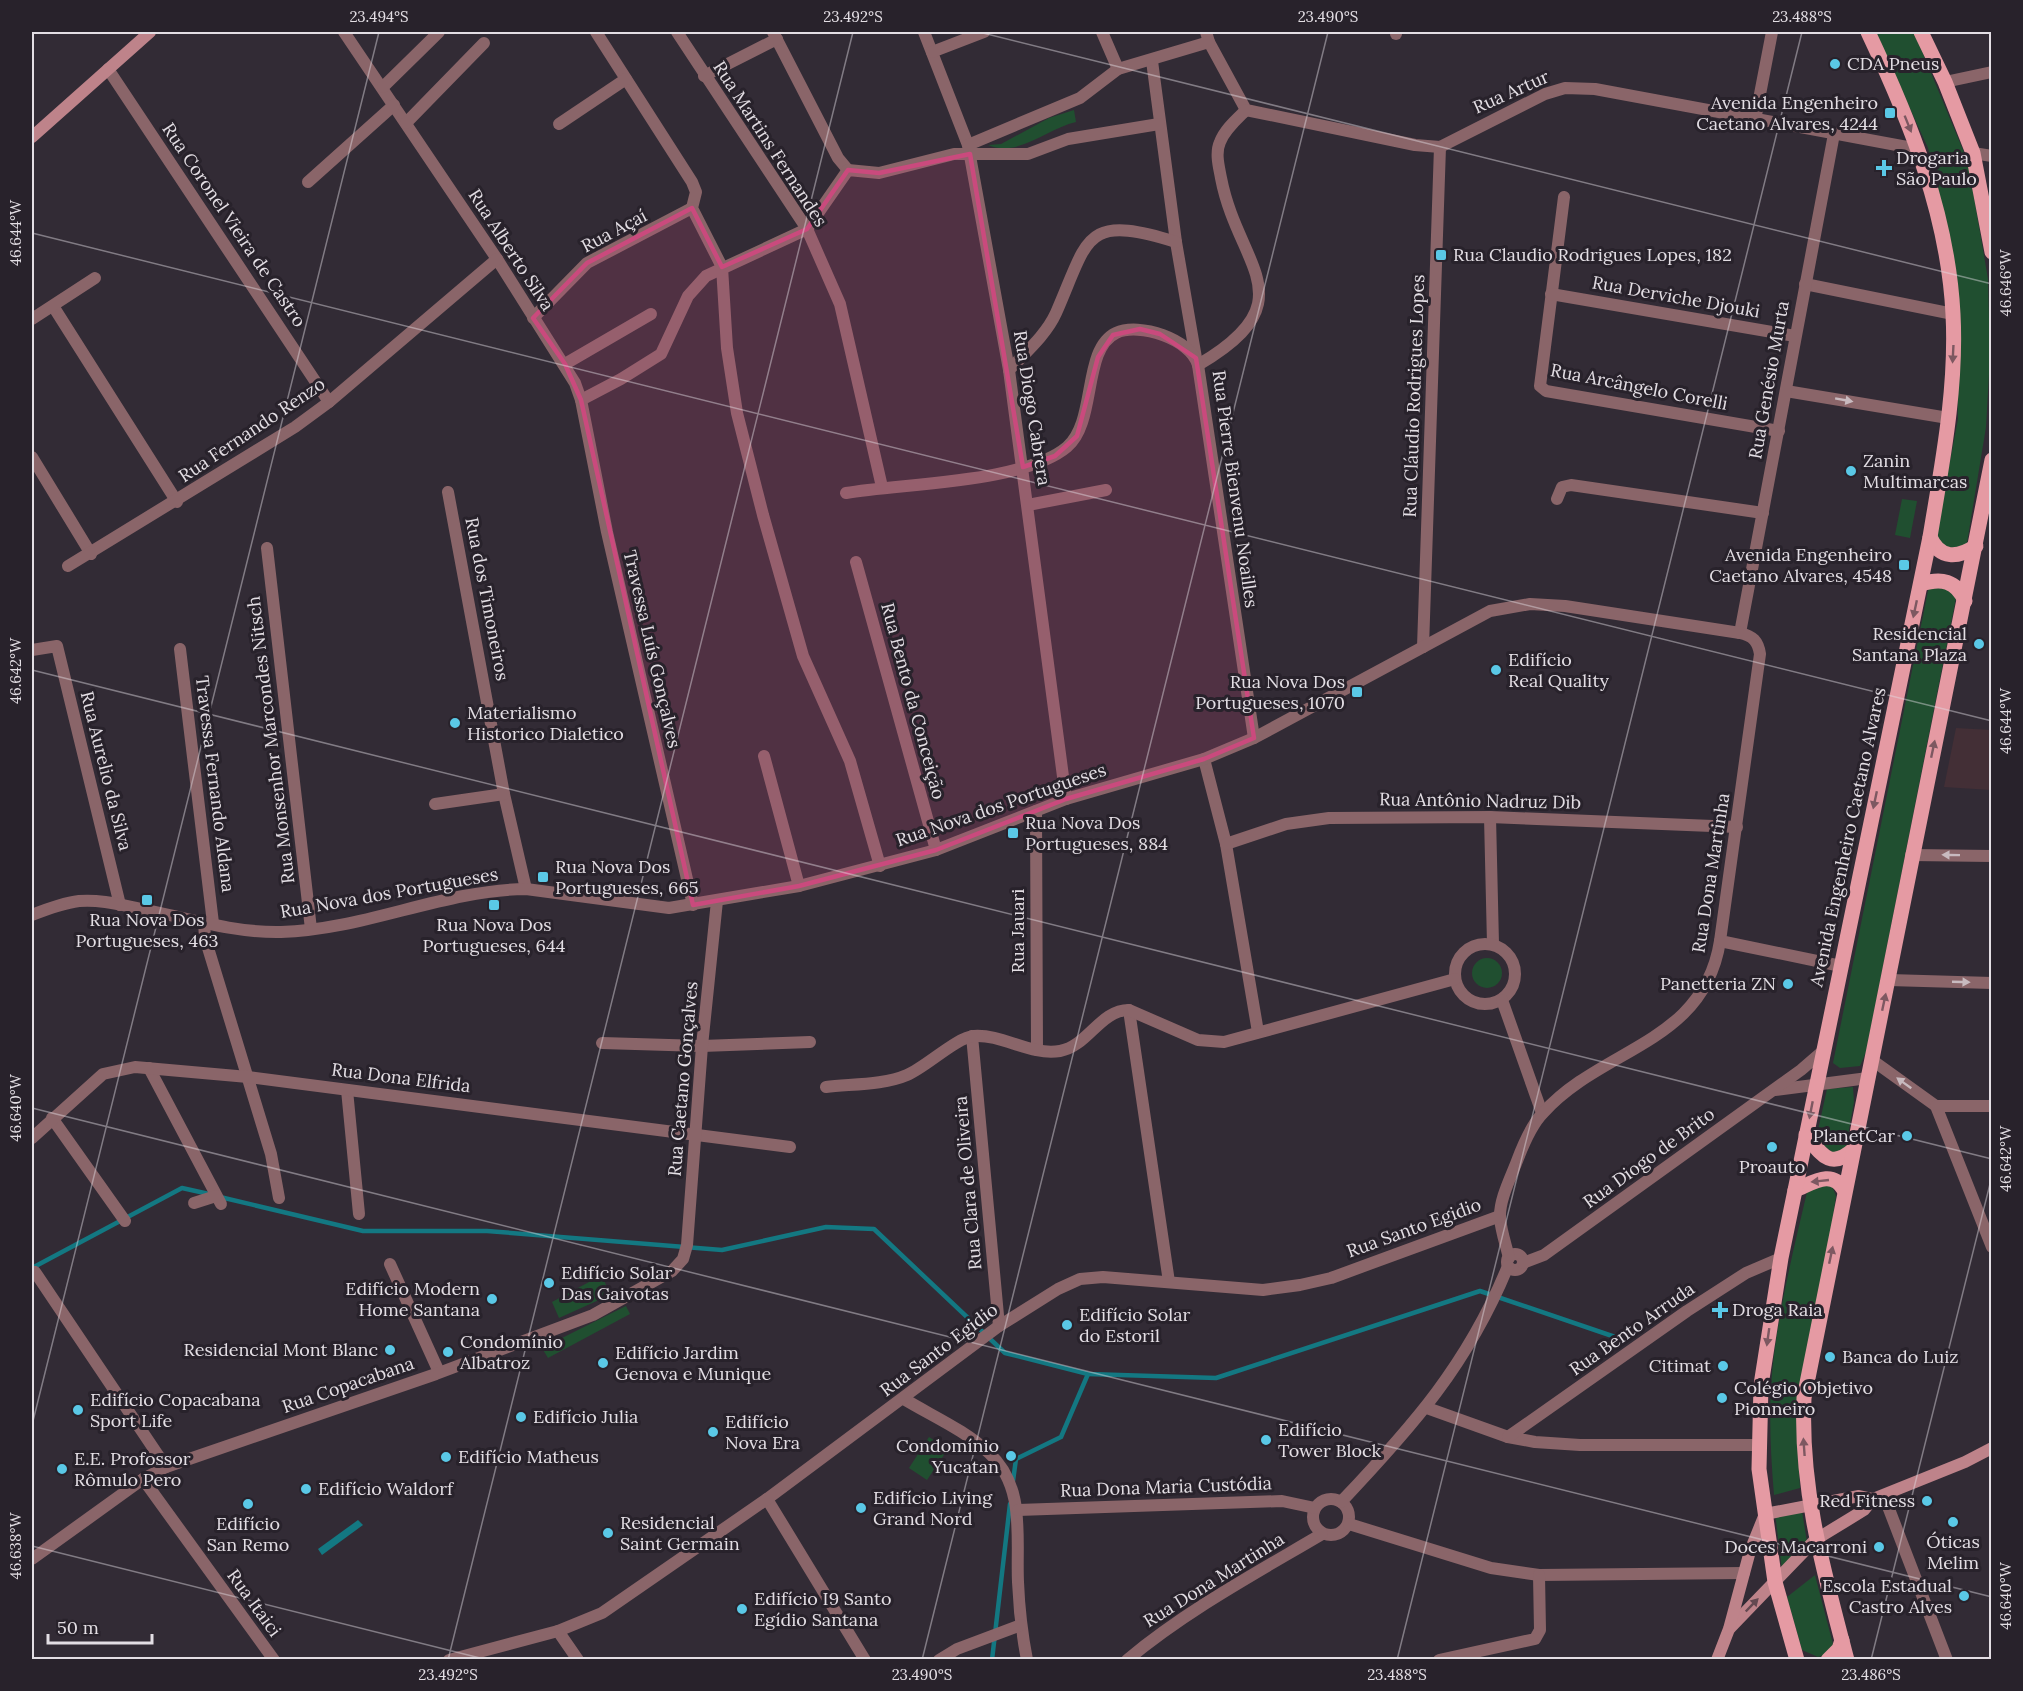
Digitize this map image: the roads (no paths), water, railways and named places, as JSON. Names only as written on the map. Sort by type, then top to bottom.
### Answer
[{"type":"main road","points":[[32,137],[150,32]]},
{"type":"main road","name":"Avenida Engenheiro Caetano Alvares","points":[[1797,1659],[1775,1582],[1766,1514],[1758,1445],[1761,1385],[1781,1258],[1930,537],[1948,418],[1953,314],[1941,226],[1918,149],[1868,32]]},
{"type":"main road","points":[[1921,32],[1945,82],[1973,153],[1992,252]]},
{"type":"main road","points":[[1847,1659],[1815,1540],[1803,1432],[1804,1398],[1992,460]]},
{"type":"main road","points":[[1930,537],[1939,551],[1951,556],[1961,555],[1976,546]]},
{"type":"main road","points":[[1920,584],[1933,580],[1947,580],[1961,591],[1965,601]]},
{"type":"main road","points":[[1806,1135],[1817,1152],[1829,1159],[1842,1158],[1853,1150]]},
{"type":"main road","points":[[1795,1190],[1822,1179],[1836,1182],[1844,1190]]},
{"type":"main road","points":[[1729,1629],[1815,1540],[1864,1510],[1878,1497],[1965,1462],[1992,1448]]},
{"type":"main road","points":[[1717,1659],[1729,1629],[1753,1542],[1766,1514],[1859,1496],[1878,1497]]},
{"type":"main road","points":[[1828,1659],[1839,1650],[1842,1640]]},
{"type":"main road","points":[[1792,1644],[1808,1659]]},
{"type":"street","name":"Rua Alberto Silva","points":[[344,32],[497,259],[564,364],[581,400]]},
{"type":"street","points":[[382,87],[439,32]]},
{"type":"street","points":[[596,32],[692,182],[696,192],[692,208],[722,267],[727,348],[737,413],[763,515],[803,656],[850,761],[880,866]]},
{"type":"street","name":"Rua Martins Fernandes","points":[[676,32],[807,229],[840,303],[882,487]]},
{"type":"street","name":"Rua Diogo Cabrera","points":[[924,32],[969,149],[1009,369],[1065,799]]},
{"type":"street","points":[[933,52],[984,32]]},
{"type":"street","points":[[1102,32],[1118,69]]},
{"type":"street","points":[[1755,120],[1772,32]]},
{"type":"street","points":[[704,76],[775,35],[838,158],[848,170],[879,173],[969,149],[1080,98],[1118,69],[1152,61],[1208,37],[1246,110],[1415,145],[1440,147]]},
{"type":"street","points":[[406,123],[484,43]]},
{"type":"street","points":[[1152,61],[1176,242],[1197,361]]},
{"type":"street","name":"Rua Coronel Vieira de Castro","points":[[108,69],[329,402]]},
{"type":"street","points":[[1945,82],[1992,72]]},
{"type":"street","points":[[559,124],[626,79]]},
{"type":"street","name":"Rua Artur","points":[[1440,147],[1545,94],[1565,88],[1595,89],[1918,149]]},
{"type":"street","points":[[308,182],[394,105]]},
{"type":"street","name":"Rua Pierre Bienvenu Noailles","points":[[1246,110],[1219,143],[1218,159],[1225,200],[1253,263],[1260,287],[1259,303],[1247,329],[1233,342],[1197,361],[1254,738]]},
{"type":"street","points":[[969,149],[1028,154],[1068,139],[1159,124]]},
{"type":"street","name":"Rua Genésio Murta","points":[[1740,633],[1834,134]]},
{"type":"street","name":"Rua Cláudio Rodrigues Lopes","points":[[1423,647],[1440,147]]},
{"type":"street","points":[[1973,153],[1992,156]]},
{"type":"street","points":[[581,400],[661,354],[688,296],[696,285],[722,267],[807,229],[848,170]]},
{"type":"street","name":"Rua Arcângelo Corelli","points":[[1564,197],[1539,383],[1542,389],[1779,431]]},
{"type":"street","name":"Rua Açaí","points":[[533,318],[587,263],[692,208]]},
{"type":"street","points":[[1009,369],[1050,324],[1075,264],[1096,237],[1109,230],[1125,229],[1176,242]]},
{"type":"street","name":"Rua Fernando Renzo","points":[[68,566],[177,501],[329,402],[497,259]]},
{"type":"street","points":[[32,318],[95,278]]},
{"type":"street","points":[[1805,284],[1953,314]]},
{"type":"street","name":"Rua Derviche Djouki","points":[[1551,294],[1795,336]]},
{"type":"street","points":[[53,306],[177,501]]},
{"type":"street","points":[[564,364],[651,314]]},
{"type":"street","points":[[846,493],[882,487],[963,480],[1023,467],[1055,456],[1068,447],[1077,436],[1083,422],[1098,357],[1113,334],[1125,329],[1140,329],[1160,334],[1197,361]]},
{"type":"street","points":[[1786,391],[1948,418]]},
{"type":"street","name":"Travessa Luís Gonçalves","points":[[581,400],[607,532],[693,905]]},
{"type":"street","points":[[32,457],[91,554]]},
{"type":"street","points":[[1557,499],[1562,487],[1571,485],[1763,513]]},
{"type":"street","points":[[1028,505],[1106,490]]},
{"type":"street","name":"Rua dos Timoneiros","points":[[448,492],[504,794],[526,889]]},
{"type":"street","name":"Rua Monsenhor Marcondes Nitsch","points":[[267,548],[311,929]]},
{"type":"street","name":"Rua Bento da Conceição","points":[[856,562],[936,850]]},
{"type":"street","name":"Rua Nova dos Portugueses","points":[[32,915],[78,901],[120,904],[209,923],[260,931],[311,929],[474,894],[526,889],[669,908],[717,902],[799,886],[936,850],[1065,799],[1204,759],[1254,738],[1490,611],[1530,604],[1565,606],[1740,633]]},
{"type":"street","name":"Rua Dona Martinha","points":[[1500,1216],[1519,1157],[1542,1113],[1571,1089],[1677,1021],[1694,1005],[1713,973],[1737,827],[1760,654],[1756,641],[1751,636],[1740,633]]},
{"type":"street","name":"Rua Aurelio da Silva","points":[[32,650],[57,646],[120,904]]},
{"type":"street","name":"Travessa Fernando Aldana","points":[[180,649],[209,923],[205,938],[271,1154],[279,1198]]},
{"type":"street","points":[[764,756],[799,886]]},
{"type":"street","points":[[1204,759],[1226,844],[1258,1032]]},
{"type":"street","points":[[435,804],[504,794]]},
{"type":"street","name":"Rua Jauari","points":[[1036,811],[1037,1050]]},
{"type":"street","points":[[1490,817],[1493,944]]},
{"type":"street","name":"Rua Antônio Nadruz Dib","points":[[1226,844],[1306,820],[1490,817],[1737,827]]},
{"type":"street","points":[[1911,855],[1992,856]]},
{"type":"street","name":"Rua Caetano Gonçalves","points":[[683,1259],[687,1245],[702,1046],[717,902]]},
{"type":"street","points":[[1720,941],[1840,966]]},
{"type":"street","points":[[1481,943],[1493,944],[1503,949],[1511,958],[1515,969],[1515,981],[1510,992],[1502,1000],[1482,1005],[1463,996],[1455,979],[1455,966],[1460,955],[1470,947],[1481,943]]},
{"type":"street","points":[[826,1087],[904,1076],[972,1036],[987,1036],[1037,1050],[1060,1051],[1072,1047],[1111,1015],[1130,1010],[1198,1040],[1224,1042],[1455,979]]},
{"type":"street","points":[[1889,980],[1992,983]]},
{"type":"street","points":[[1502,1000],[1542,1113]]},
{"type":"street","points":[[1130,1010],[1169,1282]]},
{"type":"street","name":"Rua Clara de Oliveira","points":[[972,1036],[999,1326]]},
{"type":"street","points":[[602,1043],[702,1046],[810,1042]]},
{"type":"street","name":"Rua Diogo de Brito","points":[[1515,1261],[1544,1256],[1774,1090],[1823,1051]]},
{"type":"street","points":[[1872,1060],[1936,1106],[1992,1247]]},
{"type":"street","points":[[149,1068],[218,1200],[194,1203]]},
{"type":"street","name":"Rua Dona Elfrida","points":[[32,1138],[103,1074],[118,1069],[149,1068],[347,1089],[790,1147]]},
{"type":"street","name":"Rua Diogo de Brito","points":[[1774,1090],[1868,1078]]},
{"type":"street","points":[[347,1089],[359,1214]]},
{"type":"street","points":[[1936,1106],[1992,1106]]},
{"type":"street","points":[[52,1118],[125,1221]]},
{"type":"street","points":[[1341,1502],[1427,1408],[1478,1334],[1515,1261],[1500,1216]]},
{"type":"street","name":"Rua Santo Egidio","points":[[449,1659],[558,1631],[603,1613],[904,1399],[999,1326],[1058,1289],[1080,1279],[1103,1276],[1263,1290],[1300,1285],[1331,1278],[1500,1216]]},
{"type":"street","name":"Rua Bento Arruda","points":[[1508,1437],[1715,1292],[1764,1263],[1781,1258]]},
{"type":"street","name":"Rua Copacabana","points":[[32,1560],[143,1479],[166,1467],[439,1372],[593,1315],[672,1271],[683,1259]]},
{"type":"street","points":[[390,1264],[439,1372]]},
{"type":"street","points":[[35,1272],[166,1467]]},
{"type":"street","points":[[904,1399],[990,1453],[1004,1472],[1018,1510],[1017,1545],[1021,1625],[1027,1659]]},
{"type":"street","points":[[1427,1408],[1508,1437],[1580,1446],[1758,1445]]},
{"type":"street","name":"Rua Itaici","points":[[143,1479],[273,1659]]},
{"type":"street","points":[[1878,1497],[1947,1659]]},
{"type":"street","points":[[766,1499],[865,1659]]},
{"type":"street","points":[[1327,1499],[1341,1502],[1349,1511],[1349,1524],[1338,1535],[1322,1534],[1313,1520],[1315,1508],[1327,1499]]},
{"type":"street","name":"Rua Dona Maria Custódia","points":[[1018,1510],[1282,1501],[1315,1508]]},
{"type":"street","points":[[1349,1524],[1491,1568],[1539,1575],[1744,1573]]},
{"type":"street","name":"Rua Dona Martinha","points":[[1127,1659],[1216,1597],[1322,1534]]},
{"type":"street","points":[[1439,1659],[1535,1639],[1540,1630],[1539,1575]]},
{"type":"street","points":[[939,1659],[1021,1625]]},
{"type":"street","points":[[558,1631],[578,1659]]},
{"type":"water","points":[[358,1520],[363,1525],[322,1555],[318,1549]]},
{"type":"waterway","points":[[32,1268],[182,1188],[209,1194]]},
{"type":"waterway","points":[[220,1197],[363,1231],[487,1231],[722,1250],[826,1227],[874,1229],[1005,1353],[1088,1374],[1216,1378],[1480,1291],[1624,1340]]},
{"type":"waterway","points":[[1013,1481],[1016,1459],[1061,1437],[1088,1374]]},
{"type":"waterway","points":[[992,1660],[1010,1504]]},
{"type":"place","name":"CDA Pneus","points":[[1835,64]]},
{"type":"place","name":"Avenida Engenheiro Caetano Alvares, 4244","points":[[1890,113]]},
{"type":"place","name":"Drogaria São Paulo","points":[[1884,168]]},
{"type":"place","name":"Rua Claudio Rodrigues Lopes, 182","points":[[1441,255]]},
{"type":"place","name":"Zanin Multimarcas","points":[[1851,471]]},
{"type":"place","name":"Avenida Engenheiro Caetano Alvares, 4548","points":[[1904,565]]},
{"type":"place","name":"Residencial Santana Plaza","points":[[1979,644]]},
{"type":"place","name":"Edifício Real Quality","points":[[1496,670]]},
{"type":"place","name":"Rua Nova Dos Portugueses, 1070","points":[[1357,692]]},
{"type":"place","name":"Materialismo Historico Dialetico","points":[[455,723]]},
{"type":"place","name":"Rua Nova Dos Portugueses, 884","points":[[1013,833]]},
{"type":"place","name":"Rua Nova Dos Portugueses, 665","points":[[543,877]]},
{"type":"place","name":"Rua Nova Dos Portugueses, 463","points":[[147,900]]},
{"type":"place","name":"Rua Nova Dos Portugueses, 644","points":[[494,905]]},
{"type":"place","name":"Panetteria ZN","points":[[1788,984]]},
{"type":"place","name":"PlanetCar","points":[[1907,1136]]},
{"type":"place","name":"Proauto","points":[[1772,1147]]},
{"type":"place","name":"Edifício Solar Das Gaivotas","points":[[549,1283]]},
{"type":"place","name":"Edifício Modern Home Santana","points":[[492,1299]]},
{"type":"place","name":"Droga Raia","points":[[1720,1310]]},
{"type":"place","name":"Edifício Solar do Estoril","points":[[1067,1325]]},
{"type":"place","name":"Residencial Mont Blanc","points":[[390,1350]]},
{"type":"place","name":"Condomínio Albatroz","points":[[448,1352]]},
{"type":"place","name":"Banca do Luiz","points":[[1830,1357]]},
{"type":"place","name":"Edifício Jardim Genova e Munique","points":[[603,1363]]},
{"type":"place","name":"Citimat","points":[[1723,1366]]},
{"type":"place","name":"Colégio Objetivo Pionneiro","points":[[1722,1398]]},
{"type":"place","name":"Edifício Copacabana Sport Life","points":[[78,1410]]},
{"type":"place","name":"Edifício Julia","points":[[521,1417]]},
{"type":"place","name":"Edifício Nova Era","points":[[713,1432]]},
{"type":"place","name":"Edifício Tower Block","points":[[1266,1440]]},
{"type":"place","name":"Condomínio Yucatan","points":[[1011,1456]]},
{"type":"place","name":"Edifício Matheus","points":[[446,1457]]},
{"type":"place","name":"E.E. Profossor Rômulo Pero","points":[[62,1469]]},
{"type":"place","name":"Edifício Waldorf","points":[[306,1489]]},
{"type":"place","name":"Red Fitness","points":[[1927,1501]]},
{"type":"place","name":"Edifício San Remo","points":[[248,1504]]},
{"type":"place","name":"Edifício Living Grand Nord","points":[[861,1508]]},
{"type":"place","name":"Óticas Melim","points":[[1953,1522]]},
{"type":"place","name":"Residencial Saint Germain","points":[[608,1533]]},
{"type":"place","name":"Doces Macarroni","points":[[1879,1547]]},
{"type":"place","name":"Escola Estadual Castro Alves","points":[[1964,1596]]},
{"type":"place","name":"Edifício I9 Santo Egídio Santana","points":[[742,1609]]}]
